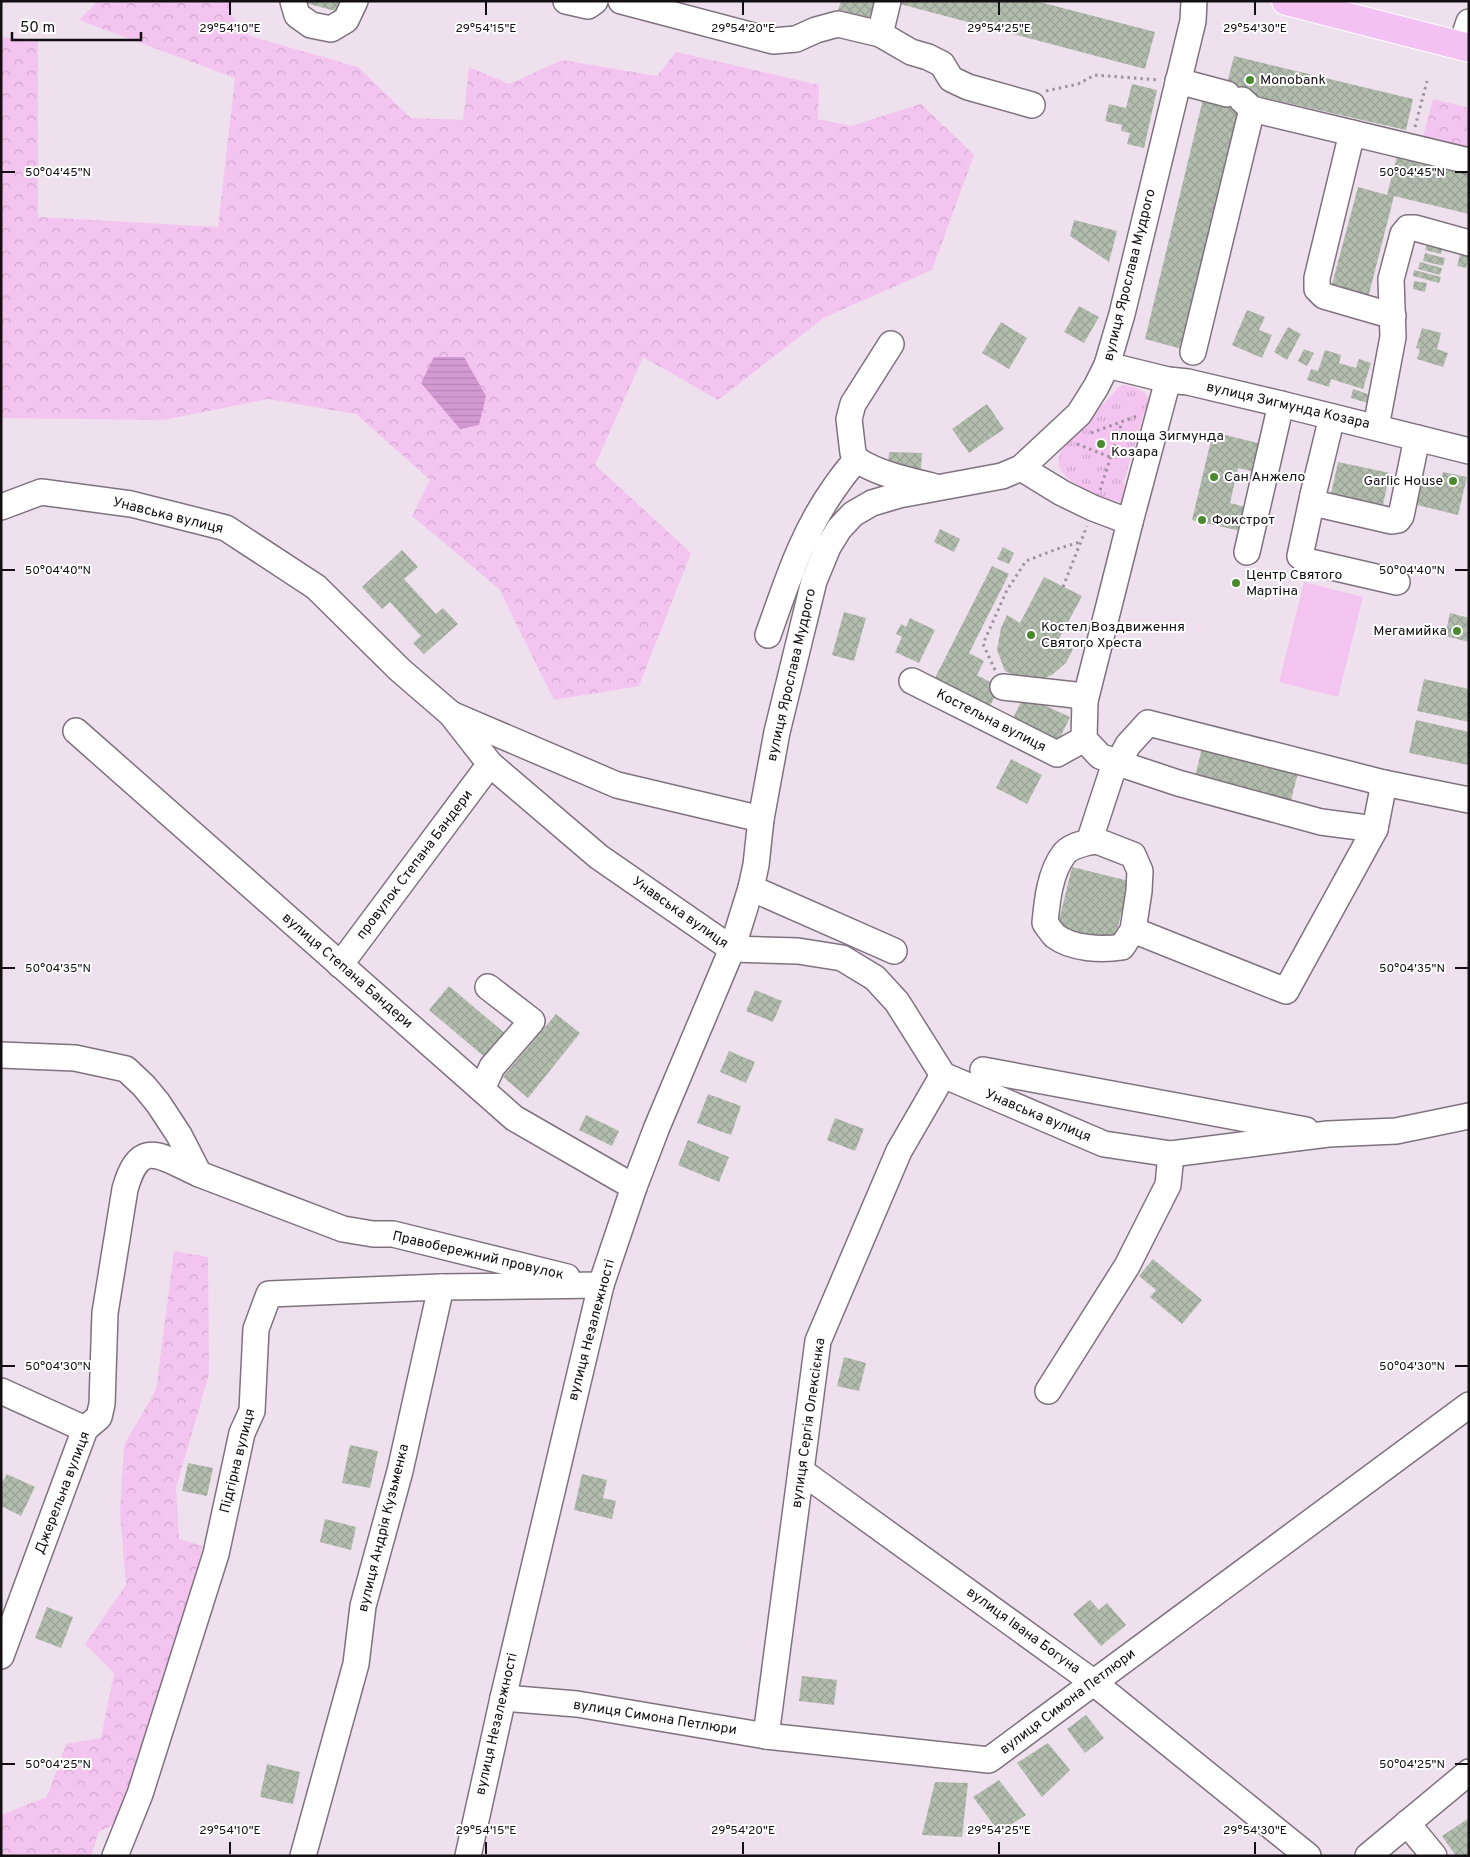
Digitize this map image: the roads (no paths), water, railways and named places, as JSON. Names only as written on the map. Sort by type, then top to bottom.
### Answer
[{"type":"main road","points":[[1286,1],[1466,39]]},
{"type":"street","points":[[293,1],[297,15],[311,25],[332,29],[346,20],[355,1]]},
{"type":"street","points":[[566,1],[588,6],[595,1]]},
{"type":"street","points":[[622,1],[773,41],[796,39],[816,30],[838,24],[880,34],[911,52],[928,56],[942,64],[951,79],[968,87],[1032,105]]},
{"type":"street","points":[[880,34],[888,1]]},
{"type":"street","name":"вулиця Ярослава Мудрого","points":[[761,819],[777,732],[803,620],[814,581],[828,547],[839,529],[853,514],[872,503],[900,495],[1002,476],[1021,468],[1078,414],[1096,388],[1108,365],[1122,314],[1170,80],[1192,21],[1194,1]]},
{"type":"street","points":[[1170,80],[1352,133],[1469,161]]},
{"type":"street","points":[[1193,352],[1241,101]]},
{"type":"street","points":[[1352,133],[1317,278],[1317,289],[1324,296],[1393,316]]},
{"type":"street","points":[[1376,427],[1393,337],[1391,279],[1403,234],[1408,228],[1415,228],[1469,243]]},
{"type":"street","points":[[857,460],[853,453],[849,419],[853,404],[891,344]]},
{"type":"street","name":"вулиця Зигмунда Козара","points":[[1108,365],[1281,404],[1469,451]]},
{"type":"street","points":[[1168,380],[1085,701],[1084,738],[1100,756],[1118,764],[1178,783],[1321,822],[1376,829]]},
{"type":"street","points":[[1247,552],[1281,404]]},
{"type":"street","points":[[1332,417],[1300,556],[1306,561],[1397,582]]},
{"type":"street","points":[[1313,495],[1314,500],[1318,504],[1392,521],[1398,520],[1401,516],[1417,438]]},
{"type":"street","name":"вулиця Ярослава Мудрого","points":[[768,635],[801,544],[818,510],[849,467],[857,460],[865,465],[910,481],[942,488]]},
{"type":"street","points":[[1021,468],[1070,497],[1130,522]]},
{"type":"street","name":"Унавська вулиця","points":[[1,508],[41,492],[131,504],[226,528],[316,587],[400,670],[451,714],[490,764],[599,857],[732,949],[798,951],[842,958],[875,978],[897,1002],[943,1075],[1104,1144],[1171,1154],[1328,1134],[1396,1131],[1469,1116]]},
{"type":"street","name":"Костельна вулиця","points":[[912,681],[1057,754],[1084,738]]},
{"type":"street","points":[[1003,687],[1075,695],[1085,701]]},
{"type":"street","name":"Унавська вулиця","points":[[451,714],[617,785],[761,819]]},
{"type":"street","points":[[1089,842],[1111,775],[1128,745],[1148,723],[1384,783],[1469,800]]},
{"type":"street","name":"вулиця Степана Бандери","points":[[76,731],[514,1118],[634,1187]]},
{"type":"street","name":"провулок Степана Бандери","points":[[340,965],[490,764]]},
{"type":"street","points":[[1133,930],[1286,991],[1376,829],[1384,783]]},
{"type":"street","name":"вулиця Незалежності","points":[[468,1856],[503,1698],[602,1285],[634,1187],[657,1127],[732,949],[751,888],[756,865],[761,819]]},
{"type":"street","points":[[1097,841],[1133,855],[1140,871],[1133,930],[1122,948],[1102,950],[1075,945],[1056,936],[1045,923],[1050,889],[1056,869],[1064,853],[1078,845],[1089,842],[1097,841]]},
{"type":"street","points":[[751,888],[894,951]]},
{"type":"street","points":[[482,1089],[492,1067],[532,1021],[488,987]]},
{"type":"street","points":[[1,1055],[75,1058],[126,1069],[158,1103],[179,1135],[199,1174]]},
{"type":"street","name":"Унавська вулиця","points":[[983,1070],[1328,1134]]},
{"type":"street","name":"вулиця Сергія Олексієнка","points":[[766,1736],[818,1341],[900,1151],[943,1075]]},
{"type":"street","points":[[1048,1391],[1127,1266],[1168,1185],[1171,1154]]},
{"type":"street","name":"Джерельна вулиця","points":[[1,1656],[85,1429],[98,1417],[102,1404],[105,1313],[126,1189],[133,1166],[140,1159],[151,1155],[166,1159],[199,1174]]},
{"type":"street","name":"Правобережний провулок","points":[[199,1174],[343,1229],[373,1234],[393,1234],[602,1285]]},
{"type":"street","name":"Підгірна вулиця","points":[[116,1856],[140,1794],[216,1554],[242,1433],[252,1410],[256,1329],[269,1294],[441,1287],[602,1285]]},
{"type":"street","name":"вулиця Андрія Кузьменка","points":[[303,1856],[356,1664],[363,1606],[400,1471],[441,1287]]},
{"type":"street","points":[[1,1391],[85,1429]]},
{"type":"street","name":"вулиця Симона Петлюри","points":[[503,1698],[577,1704],[766,1736],[990,1760],[1469,1405]]},
{"type":"street","name":"вулиця Івана Богуна","points":[[801,1471],[1093,1682],[1308,1856]]},
{"type":"street","points":[[1368,1856],[1469,1772]]},
{"type":"street","points":[[1407,1823],[1434,1856]]},
{"type":"place","name":"Monobank","points":[[1250,80]]},
{"type":"place","name":"площа Зигмунда Козара","points":[[1101,444]]},
{"type":"place","name":"Сан Анжело","points":[[1214,477]]},
{"type":"place","name":"Garlic House","points":[[1453,481]]},
{"type":"place","name":"Фокстрот","points":[[1202,520]]},
{"type":"place","name":"Центр Святого Мартіна","points":[[1236,583]]},
{"type":"place","name":"Мегамийка","points":[[1457,631]]},
{"type":"place","name":"Костел Воздвиження Святого Хреста","points":[[1031,635]]}]
